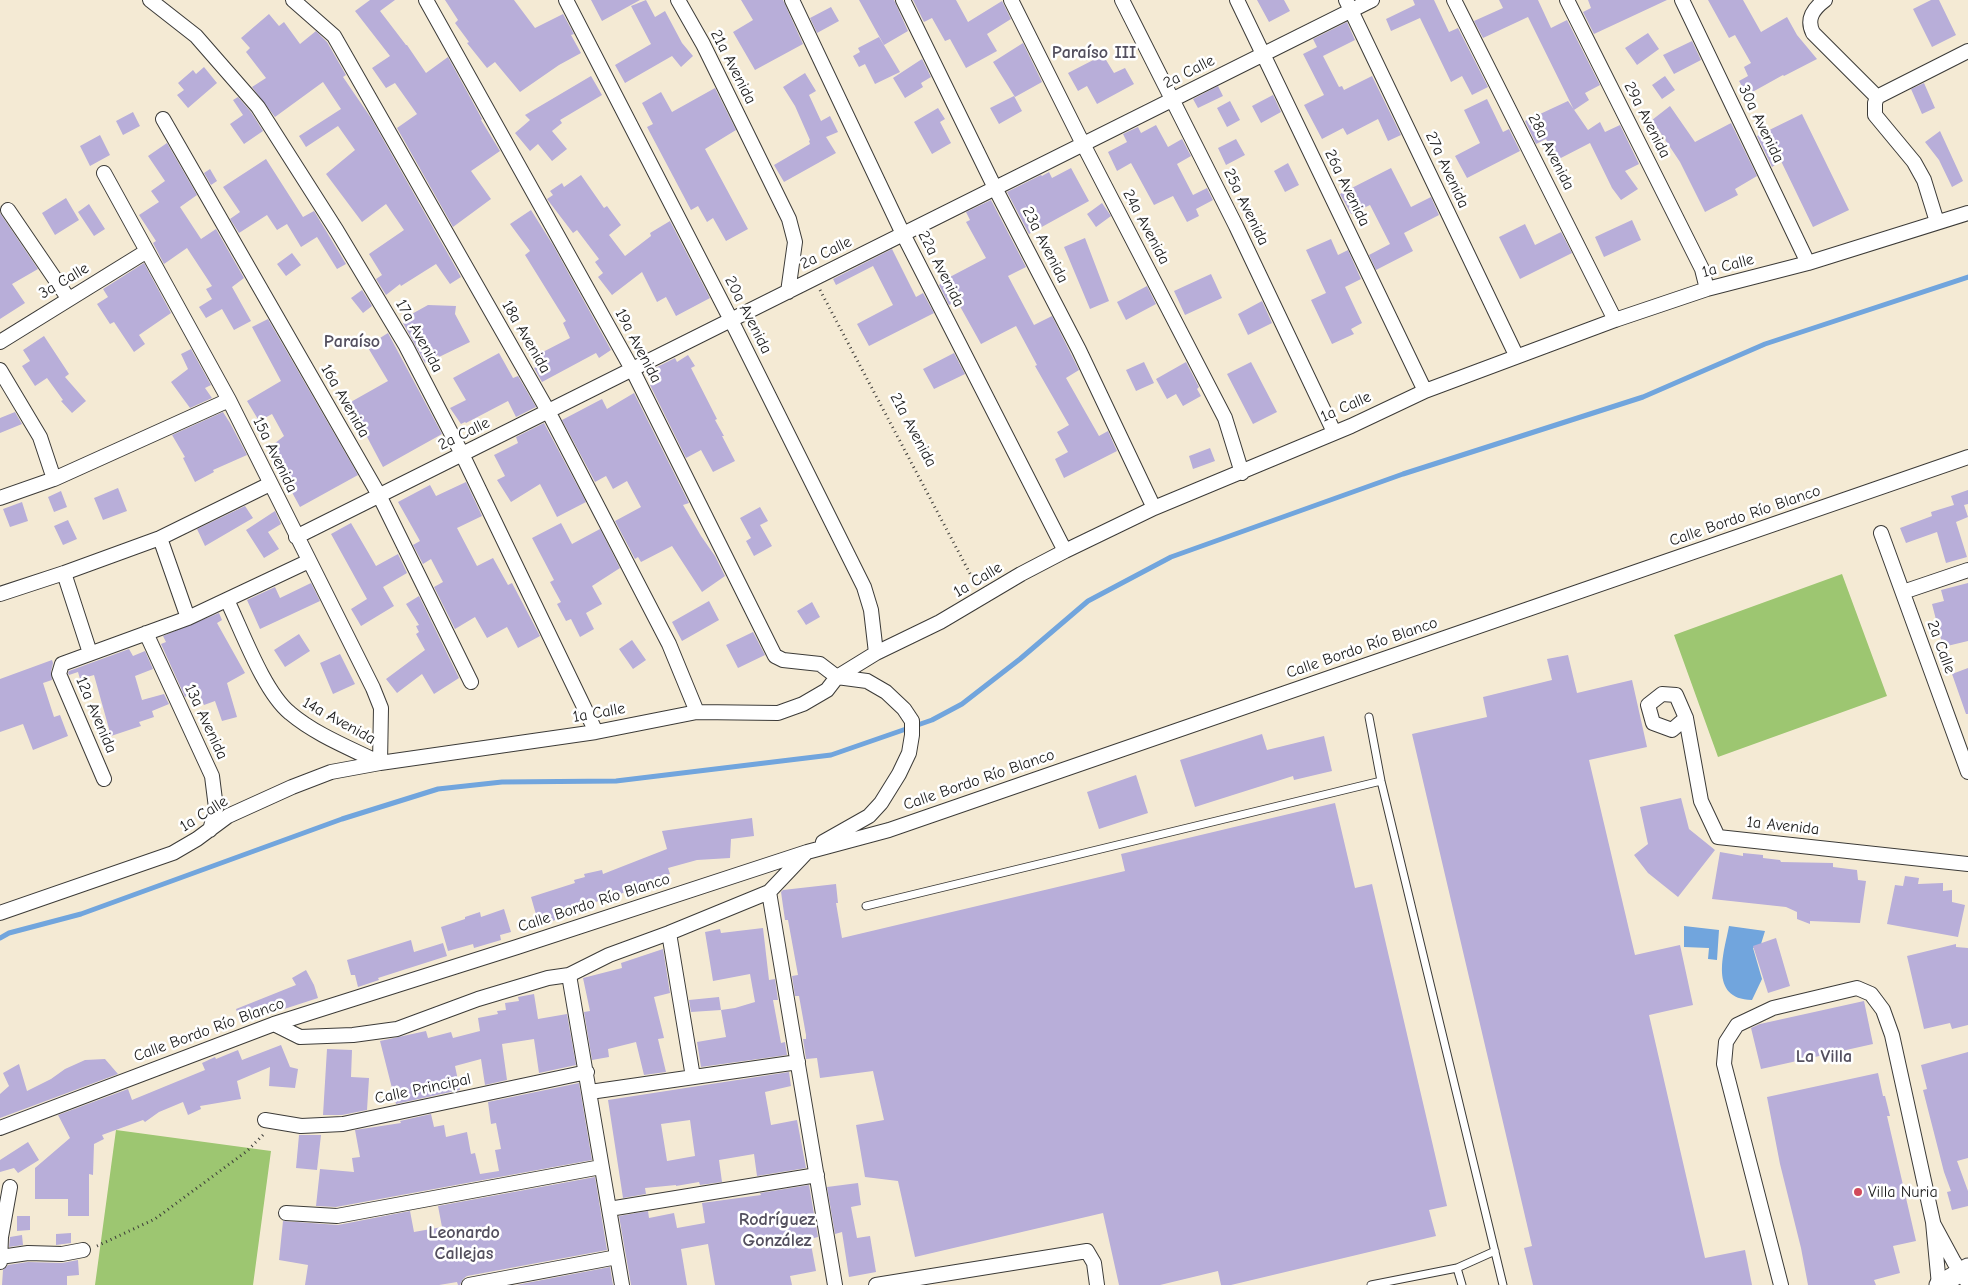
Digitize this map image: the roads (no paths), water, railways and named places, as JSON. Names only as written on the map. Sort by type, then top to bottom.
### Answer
[{"type":"street","name":"17a Avenida","points":[[150,0],[196,36],[258,107],[337,231],[406,346],[462,454],[596,732]]},
{"type":"street","name":"18a Avenida","points":[[293,0],[334,36],[548,411],[669,644],[697,712]]},
{"type":"street","name":"19a Avenida","points":[[426,0],[632,369],[775,656],[783,660],[820,664],[837,677]]},
{"type":"street","name":"20a Avenida","points":[[566,0],[731,320],[864,586],[871,610],[876,653]]},
{"type":"street","name":"21a Avenida","points":[[678,0],[703,44],[789,219],[795,242],[788,292]]},
{"type":"street","name":"22a Avenida","points":[[792,0],[903,234],[1065,551]]},
{"type":"street","name":"23a Avenida","points":[[903,0],[995,188],[1079,350],[1154,508]]},
{"type":"street","name":"24a Avenida","points":[[1011,0],[1083,144],[1225,418],[1242,473]]},
{"type":"street","name":"25a Avenida","points":[[1122,0],[1236,226],[1334,432]]},
{"type":"street","name":"26a Avenida","points":[[1237,0],[1425,391]]},
{"type":"street","name":"2a Calle","points":[[296,537],[1172,100],[1263,54],[1349,5],[1372,0]]},
{"type":"street","name":"28a Avenida","points":[[1454,0],[1616,320]]},
{"type":"street","name":"29a Avenida","points":[[1567,0],[1702,269],[1707,289]]},
{"type":"street","name":"30a Avenida","points":[[1682,0],[1808,263]]},
{"type":"street","points":[[1825,0],[1817,6],[1812,14],[1810,27],[1813,33],[1877,97]]},
{"type":"street","name":"27a Avenida","points":[[1349,5],[1516,356]]},
{"type":"street","points":[[1938,222],[1924,180],[1917,168],[1875,115],[1875,103],[1877,97],[1968,51]]},
{"type":"street","name":"16a Avenida","points":[[163,119],[379,495],[472,682]]},
{"type":"street","name":"15a Avenida","points":[[104,173],[229,400],[296,537],[374,688],[381,708],[380,763]]},
{"type":"street","points":[[8,210],[68,298]]},
{"type":"street","name":"1a Calle","points":[[0,913],[173,854],[228,816],[292,787],[331,772],[380,763],[596,732],[697,712],[778,713],[803,704],[827,690],[837,677],[876,653],[940,622],[1021,574],[1065,551],[1154,508],[1242,473],[1425,391],[1516,356],[1707,289],[1808,263],[1968,213]]},
{"type":"street","name":"3a Calle","points":[[0,342],[68,298],[147,252]]},
{"type":"street","points":[[0,370],[40,437],[54,479]]},
{"type":"street","points":[[0,498],[54,479],[229,400]]},
{"type":"street","name":"Calle Bordo Río Blanco","points":[[0,1128],[274,1024],[807,852],[889,830],[1968,457]]},
{"type":"street","points":[[0,594],[160,538],[270,484]]},
{"type":"street","name":"2a Calle","points":[[1881,533],[1903,592],[1961,732],[1968,772]]},
{"type":"street","points":[[160,538],[188,618]]},
{"type":"street","points":[[64,573],[90,653],[188,618],[309,561]]},
{"type":"street","points":[[1903,592],[1968,570]]},
{"type":"street","name":"14a Avenida","points":[[227,600],[271,691],[289,713],[317,732],[380,763]]},
{"type":"street","name":"13a Avenida","points":[[146,633],[212,776],[216,808],[210,830]]},
{"type":"street","name":"12a Avenida","points":[[90,653],[62,664],[60,674],[104,779]]},
{"type":"street","points":[[274,1024],[300,1037],[353,1035],[397,1029],[478,1000],[548,978],[569,975],[609,955],[669,933],[769,892],[807,852],[869,816],[900,774],[909,752],[912,721],[904,709],[886,692],[867,681],[837,677]]},
{"type":"street","name":"1a Avenida","points":[[1686,718],[1701,801],[1718,836],[1968,864]]},
{"type":"street","points":[[769,892],[835,1285]]},
{"type":"street","points":[[669,933],[693,1077]]},
{"type":"street","points":[[569,975],[622,1285]]},
{"type":"street","points":[[1781,1285],[1724,1064],[1726,1042],[1737,1025],[1773,1008],[1857,988],[1872,994],[1883,1010],[1892,1035],[1933,1222],[1939,1285],[1966,1274],[1933,1222]]},
{"type":"street","points":[[590,1092],[798,1062]]},
{"type":"street","name":"Calle Principal","points":[[271,1121],[301,1126],[343,1124],[587,1072]]},
{"type":"street","points":[[286,1213],[337,1216],[601,1167]]},
{"type":"street","points":[[608,1209],[817,1175]]},
{"type":"street","points":[[0,1262],[1,1237],[10,1187]]},
{"type":"street","points":[[0,1257],[28,1253],[62,1254],[83,1250]]},
{"type":"street","points":[[876,1285],[1087,1251],[1094,1263],[1097,1285]]},
{"type":"street","points":[[469,1285],[617,1257]]},
{"type":"lane","points":[[1369,717],[1380,781],[1503,1285]]},
{"type":"lane","points":[[866,906],[1380,781]]},
{"type":"lane","points":[[1371,1285],[1457,1268],[1495,1251]]},
{"type":"lane","points":[[1457,1268],[1462,1285]]},
{"type":"water","points":[[1684,926],[1719,930],[1717,960],[1708,959],[1709,948],[1684,947]]},
{"type":"water","points":[[1729,926],[1765,931],[1761,944],[1753,948],[1762,979],[1752,1000],[1738,998],[1729,992],[1724,983],[1722,961]]},
{"type":"waterway","points":[[0,938],[9,933],[81,914],[342,819],[438,789],[502,782],[616,781],[831,755],[932,720],[962,704],[1020,659],[1088,601],[1171,557],[1403,474],[1643,397],[1765,344],[1968,277]]},
{"type":"place","name":"Villa Nuria","points":[[1858,1192]]},
{"type":"district","name":"Paraíso III","points":[[1094,53]]},
{"type":"district","name":"Paraíso","points":[[352,342]]},
{"type":"district","name":"La Villa","points":[[1824,1057]]},
{"type":"district","name":"Rodríguez González","points":[[777,1230]]},
{"type":"district","name":"Leonardo Callejas","points":[[464,1243]]}]
